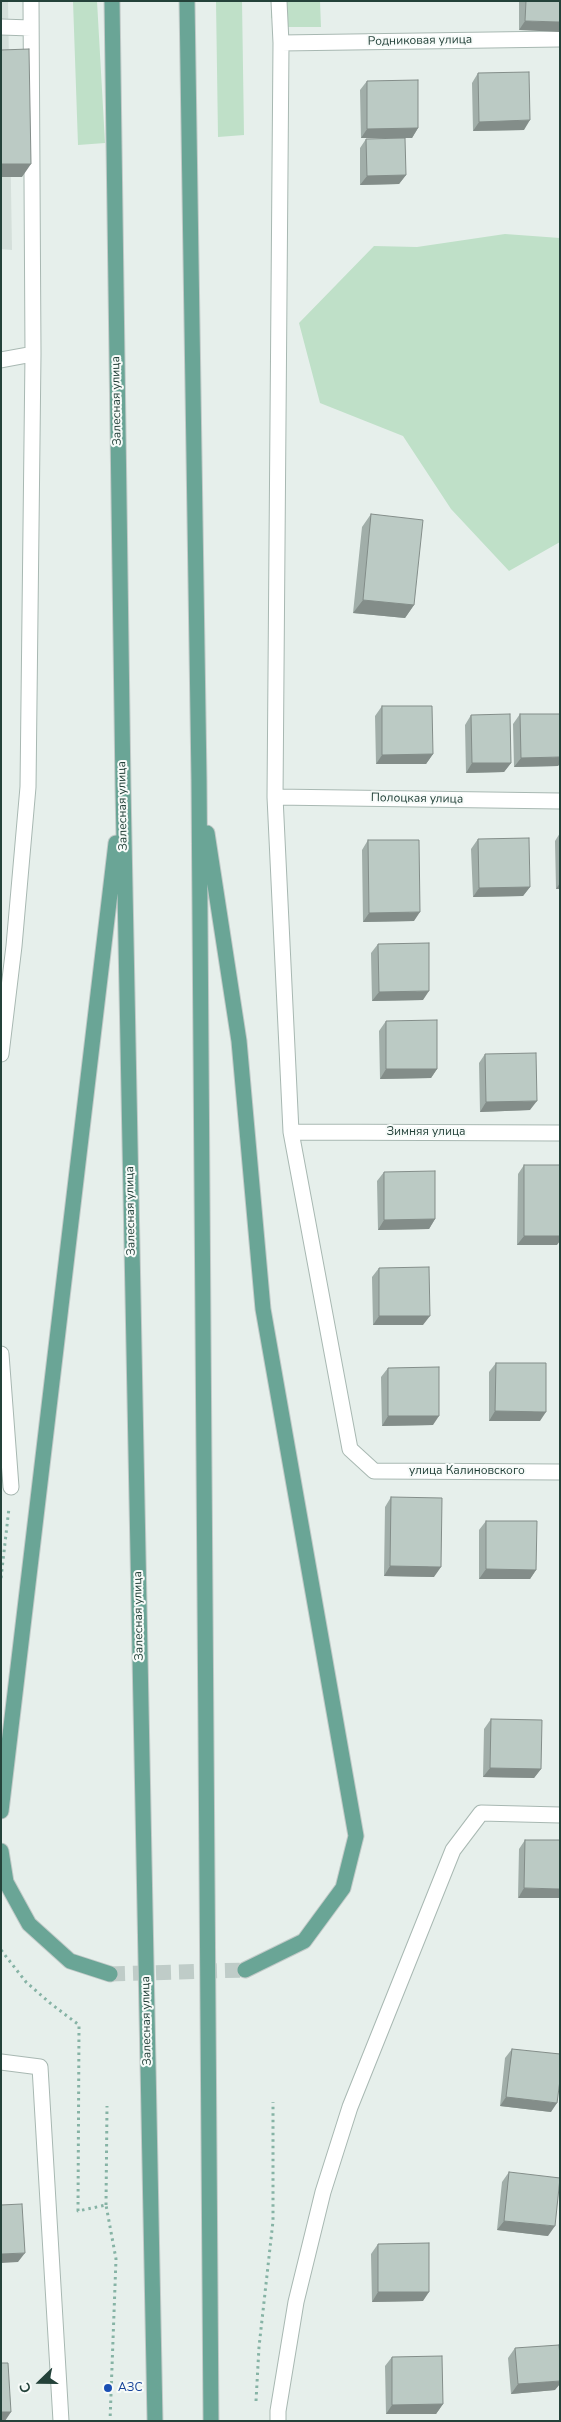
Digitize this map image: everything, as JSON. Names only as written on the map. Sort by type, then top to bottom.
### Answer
[{"type":"main road","name":"Залесная улица","points":[[112,1],[123,787],[155,2421]]},
{"type":"main road","points":[[187,1],[199,779],[211,2421]]},
{"type":"main road","points":[[199,779],[239,1041],[263,1309],[356,1836],[343,1888],[304,1941],[246,1970]]},
{"type":"main road","points":[[1,1811],[123,787]]},
{"type":"main road","points":[[1,1851],[6,1882],[29,1924],[70,1961],[110,1974]]},
{"type":"street","points":[[1,1054],[14,946],[28,786],[33,354],[31,1]]},
{"type":"street","points":[[279,1],[281,43],[275,797],[291,1132]]},
{"type":"street","points":[[1,28],[31,28]]},
{"type":"street","name":"Родниковая улица","points":[[281,43],[560,39]]},
{"type":"street","points":[[1,360],[33,354]]},
{"type":"street","name":"Полоцкая улица","points":[[275,797],[560,802]]},
{"type":"street","name":"Зимняя улица","points":[[291,1132],[560,1133]]},
{"type":"street","name":"улица Калиновского","points":[[291,1132],[350,1449],[374,1471],[560,1472]]},
{"type":"street","points":[[1,1354],[11,1487]]},
{"type":"street","points":[[278,2421],[296,2302],[323,2192],[350,2107],[453,1850],[481,1813],[560,1815]]},
{"type":"street","points":[[1,2062],[40,2067],[61,2421]]},
{"type":"path","points":[[1,1578],[11,1487]]},
{"type":"path","points":[[1,1950],[26,1982],[79,2025],[78,2211],[106,2205]]},
{"type":"path","points":[[255,2402],[259,2347],[274,2221],[273,2102]]},
{"type":"path","points":[[107,2106],[106,2205],[116,2259],[110,2421]]},
{"type":"shaded area","points":[[1,1],[8,1],[12,250],[1,249]]},
{"type":"green space","points":[[73,1],[97,1],[105,143],[78,145]]},
{"type":"green space","points":[[216,1],[242,1],[244,135],[218,137]]},
{"type":"green space","points":[[271,1],[320,1],[321,27],[285,27],[271,18]]},
{"type":"green space","points":[[505,234],[560,238],[560,542],[509,571],[451,509],[403,436],[320,403],[299,323],[374,246],[417,247]]},
{"type":"building","points":[[526,1],[560,1],[560,22],[525,21]]},
{"type":"building","points":[[29,49],[31,164],[1,164],[1,50]]},
{"type":"building","points":[[529,72],[530,120],[479,122],[478,73]]},
{"type":"building","points":[[418,80],[418,128],[367,129],[367,81]]},
{"type":"building","points":[[405,138],[406,175],[367,176],[366,139]]},
{"type":"building","points":[[371,514],[423,520],[414,605],[363,600]]},
{"type":"building","points":[[382,706],[432,706],[433,754],[382,755]]},
{"type":"building","points":[[510,714],[511,763],[472,763],[471,715]]},
{"type":"building","points":[[520,714],[560,714],[560,757],[521,758]]},
{"type":"building","points":[[529,838],[530,887],[479,888],[478,839]]},
{"type":"building","points":[[368,840],[419,840],[420,912],[369,913]]},
{"type":"building","points":[[429,943],[429,991],[379,992],[378,944]]},
{"type":"building","points":[[437,1020],[437,1069],[386,1069],[386,1021]]},
{"type":"building","points":[[536,1053],[537,1101],[486,1102],[485,1054]]},
{"type":"building","points":[[524,1165],[560,1165],[560,1236],[524,1236]]},
{"type":"building","points":[[435,1171],[435,1219],[384,1220],[384,1172]]},
{"type":"building","points":[[429,1267],[430,1316],[379,1316],[379,1268]]},
{"type":"building","points":[[496,1363],[546,1363],[546,1412],[495,1411]]},
{"type":"building","points":[[439,1367],[439,1416],[388,1416],[388,1368]]},
{"type":"building","points":[[391,1497],[442,1498],[441,1567],[390,1566]]},
{"type":"building","points":[[486,1521],[537,1521],[536,1570],[486,1569]]},
{"type":"building","points":[[491,1719],[542,1720],[541,1769],[490,1768]]},
{"type":"building","points":[[525,1840],[560,1840],[560,1889],[524,1888]]},
{"type":"building","points":[[512,2049],[560,2054],[560,2080],[557,2103],[506,2097]]},
{"type":"building","points":[[509,2172],[560,2178],[555,2226],[504,2221]]},
{"type":"building","points":[[22,2204],[25,2253],[1,2254],[1,2205]]},
{"type":"building","points":[[429,2243],[429,2292],[378,2292],[378,2244]]},
{"type":"building","points":[[559,2345],[560,2381],[518,2384],[515,2348]]},
{"type":"building","points":[[442,2356],[443,2404],[392,2405],[392,2357]]},
{"type":"building","points":[[1,2363],[8,2363],[11,2412],[1,2412]]},
{"type":"tunnel","points":[[110,1974],[245,1970]]},
{"type":"place","name":"АЗС","points":[[108,2388]]}]
